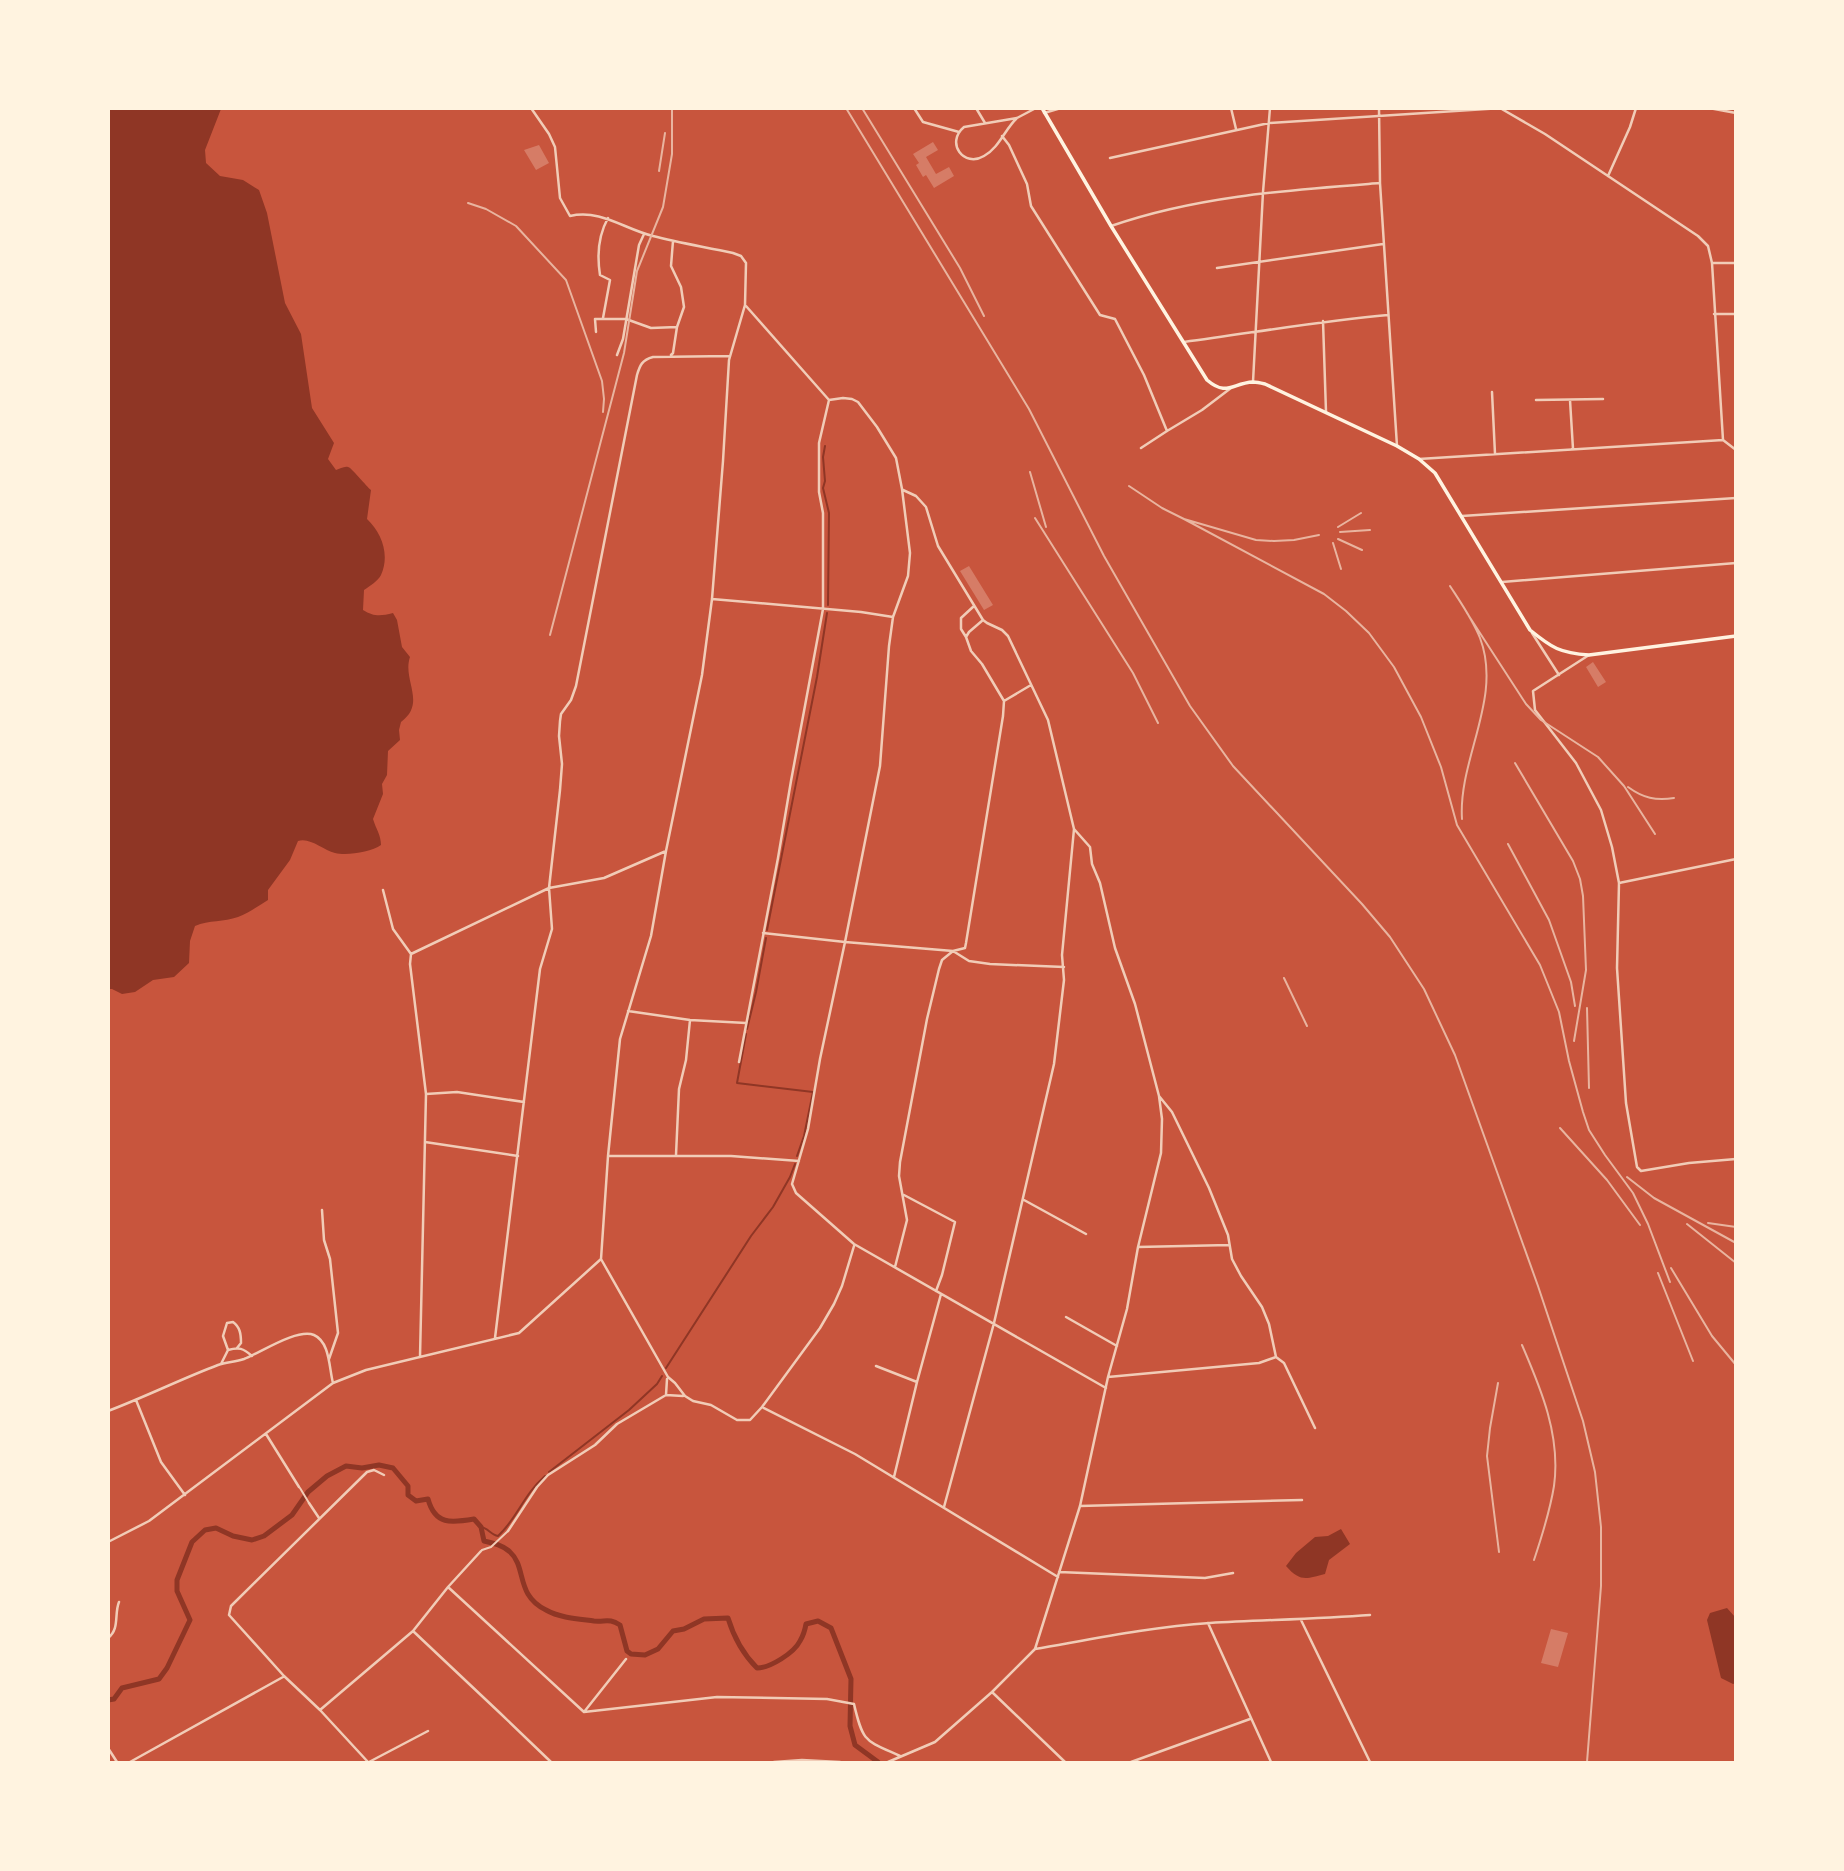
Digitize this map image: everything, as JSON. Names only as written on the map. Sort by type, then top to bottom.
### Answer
[{"type":"main road","points":[[1043,111],[1207,380],[1223,389],[1253,382],[1265,384],[1419,459],[1435,473],[1530,630],[1551,647],[1569,653],[1589,655],[1735,636]]},
{"type":"street","points":[[531,108],[555,147],[560,198],[570,216],[579,214],[608,218],[644,233],[733,253],[741,256],[746,263],[745,305],[730,356],[712,599],[699,689],[651,936],[620,1039],[601,1259],[668,1377],[693,1401],[711,1405],[737,1420],[745,1421],[750,1420],[762,1407],[820,1328],[842,1286],[854,1244]]},
{"type":"street","points":[[914,108],[923,121],[959,132]]},
{"type":"street","points":[[976,108],[985,123]]},
{"type":"street","points":[[1017,118],[987,154],[980,158],[964,156],[958,150],[956,137],[964,127],[1017,118],[1036,108]]},
{"type":"street","points":[[1043,111],[1061,108]]},
{"type":"street","points":[[1231,108],[1237,131]]},
{"type":"street","points":[[1253,382],[1270,108]]},
{"type":"street","points":[[1379,108],[1380,183],[1397,446]]},
{"type":"street","points":[[1608,176],[1636,108]]},
{"type":"street","points":[[1709,108],[1735,113]]},
{"type":"street","points":[[1110,158],[1269,123],[1501,109],[1545,134],[1708,246],[1712,263],[1724,440],[1735,450]]},
{"type":"street","points":[[1002,136],[1027,184],[1031,206],[1055,246],[1100,315],[1115,319],[1144,375],[1167,430]]},
{"type":"street","points":[[1111,226],[1142,216],[1263,192],[1380,183]]},
{"type":"street","points":[[603,318],[610,280],[600,275],[598,262],[601,231],[608,218]]},
{"type":"street","points":[[617,355],[623,340],[636,257],[644,233]]},
{"type":"street","points":[[668,357],[673,353],[677,327],[684,307],[681,287],[671,266],[673,240]]},
{"type":"street","points":[[1217,268],[1384,244]]},
{"type":"street","points":[[1712,263],[1735,263]]},
{"type":"street","points":[[745,305],[829,400]]},
{"type":"street","points":[[1714,314],[1735,314]]},
{"type":"street","points":[[1184,342],[1323,321],[1388,315]]},
{"type":"street","points":[[596,332],[594,320],[603,318],[626,319],[651,328],[677,327]]},
{"type":"street","points":[[1323,321],[1326,412]]},
{"type":"street","points":[[495,1339],[540,969],[552,929],[549,888],[562,764],[559,736],[561,714],[576,687],[637,375],[646,359],[730,356]]},
{"type":"street","points":[[1141,448],[1202,410],[1231,388]]},
{"type":"street","points":[[1492,392],[1495,454]]},
{"type":"street","points":[[829,400],[843,398],[858,402],[896,458],[910,553],[908,576],[893,617],[888,646],[880,766],[808,1129],[792,1184],[796,1193],[854,1244],[1106,1388]]},
{"type":"street","points":[[1570,399],[1573,449]]},
{"type":"street","points":[[1536,400],[1603,399]]},
{"type":"street","points":[[738,1062],[823,609],[823,513],[819,492],[819,443],[829,400]]},
{"type":"street","points":[[1419,459],[1724,440]]},
{"type":"street","points":[[902,489],[916,496],[926,507],[938,546],[983,620],[1008,636],[1048,720],[1074,829],[1062,955],[1065,980],[1054,1064],[994,1323],[944,1507]]},
{"type":"street","points":[[1462,516],[1735,498]]},
{"type":"street","points":[[1499,582],[1735,563]]},
{"type":"street","points":[[712,599],[893,617]]},
{"type":"street","points":[[764,933],[953,951],[964,948],[1004,701],[982,663],[971,651],[961,629],[961,618],[975,606]]},
{"type":"street","points":[[966,637],[983,620]]},
{"type":"street","points":[[1530,630],[1559,675]]},
{"type":"street","points":[[1589,655],[1533,691],[1535,709],[1576,763],[1601,810],[1612,847],[1619,883],[1617,968],[1626,1103],[1637,1167],[1642,1171],[1735,1159]]},
{"type":"street","points":[[1004,701],[1031,685]]},
{"type":"street","points":[[889,1762],[934,1742],[992,1692],[1035,1649],[1080,1506],[1161,1153],[1162,1119],[1158,1096],[1135,1004],[1115,948],[1100,883],[1092,864],[1090,847],[1074,829]]},
{"type":"street","points":[[411,954],[549,888],[604,878],[666,851]]},
{"type":"street","points":[[1619,883],[1735,859]]},
{"type":"street","points":[[383,890],[393,929],[411,954],[426,1094],[420,1357]]},
{"type":"street","points":[[953,951],[969,961],[1064,967]]},
{"type":"street","points":[[895,1267],[908,1220],[899,1176],[900,1162],[939,969],[942,961],[953,951]]},
{"type":"street","points":[[628,1011],[690,1020],[746,1023]]},
{"type":"street","points":[[676,1155],[679,1088],[686,1060],[690,1020]]},
{"type":"street","points":[[426,1094],[457,1092],[524,1102]]},
{"type":"street","points":[[1158,1096],[1172,1112],[1196,1161],[1222,1219],[1232,1259],[1262,1307],[1276,1357],[1284,1363],[1315,1428]]},
{"type":"street","points":[[425,1142],[517,1156]]},
{"type":"street","points":[[608,1156],[731,1156],[799,1161]]},
{"type":"street","points":[[903,1194],[955,1222],[943,1275],[936,1291]]},
{"type":"street","points":[[1024,1200],[1086,1234]]},
{"type":"street","points":[[323,1210],[324,1240],[330,1259],[338,1333],[329,1359],[333,1383]]},
{"type":"street","points":[[1138,1247],[1230,1244]]},
{"type":"street","points":[[108,1542],[149,1521],[333,1383],[366,1370],[519,1333],[601,1259]]},
{"type":"street","points":[[894,1477],[941,1294]]},
{"type":"street","points":[[1066,1317],[1117,1346]]},
{"type":"street","points":[[221,1364],[228,1350],[223,1336],[227,1323],[238,1325],[242,1343],[237,1348]]},
{"type":"street","points":[[108,1412],[221,1364],[252,1356],[299,1334],[313,1335],[323,1343],[329,1359]]},
{"type":"street","points":[[228,1350],[243,1348],[252,1356]]},
{"type":"street","points":[[1108,1377],[1259,1363],[1276,1357]]},
{"type":"street","points":[[876,1366],[917,1382]]},
{"type":"street","points":[[666,1395],[668,1377]]},
{"type":"street","points":[[320,1710],[413,1631],[447,1587],[481,1551],[491,1547],[508,1531],[548,1475],[595,1445],[617,1424],[666,1395],[685,1396]]},
{"type":"street","points":[[136,1400],[161,1462],[185,1495]]},
{"type":"street","points":[[762,1407],[855,1454],[1059,1574],[1206,1578],[1233,1573]]},
{"type":"street","points":[[266,1434],[319,1518]]},
{"type":"street","points":[[384,1475],[373,1470],[367,1472],[231,1606],[229,1615],[368,1762],[428,1731]]},
{"type":"street","points":[[1080,1506],[1302,1500]]},
{"type":"street","points":[[447,1587],[584,1712],[717,1697],[827,1699],[855,1704],[860,1729],[868,1741],[901,1757]]},
{"type":"street","points":[[108,1638],[116,1627],[119,1602]]},
{"type":"street","points":[[1035,1649],[1208,1623],[1370,1615]]},
{"type":"street","points":[[1301,1620],[1370,1762]]},
{"type":"street","points":[[1208,1623],[1271,1762]]},
{"type":"street","points":[[413,1631],[551,1762]]},
{"type":"street","points":[[584,1712],[626,1659]]},
{"type":"street","points":[[130,1762],[284,1676]]},
{"type":"street","points":[[992,1692],[1065,1762]]},
{"type":"street","points":[[1131,1762],[1250,1719]]},
{"type":"street","points":[[108,1748],[117,1762]]},
{"type":"street","points":[[774,1762],[840,1762]]},
{"type":"shaded area","points":[[109,108],[221,109],[205,150],[206,163],[220,176],[243,180],[259,190],[267,213],[285,303],[301,334],[312,408],[334,443],[328,459],[336,470],[350,468],[371,490],[367,519],[377,531],[385,560],[380,577],[364,590],[363,610],[378,615],[393,613],[397,620],[402,647],[410,657],[408,666],[413,699],[409,715],[401,722],[400,740],[388,751],[387,775],[382,784],[383,794],[373,819],[381,845],[352,854],[340,854],[307,841],[298,841],[290,860],[268,890],[268,900],[238,917],[195,926],[190,941],[189,963],[174,977],[153,980],[135,992],[122,994],[108,989]]},
{"type":"shaded area","points":[[1341,1529],[1350,1544],[1329,1560],[1325,1574],[1299,1577],[1286,1566],[1296,1553],[1315,1537],[1328,1536]]},
{"type":"shaded area","points":[[1727,1608],[1735,1617],[1736,1683],[1733,1684],[1721,1678],[1707,1620],[1710,1613]]},
{"type":"building","points":[[933,142],[938,150],[926,157],[936,174],[949,167],[954,176],[934,188],[926,175],[923,177],[913,154]]},
{"type":"building","points":[[539,145],[549,163],[536,170],[524,150]]},
{"type":"building","points":[[969,566],[993,605],[984,610],[960,571]]},
{"type":"building","points":[[1593,662],[1606,682],[1598,687],[1586,667]]},
{"type":"building","points":[[1551,1629],[1568,1633],[1558,1667],[1541,1663]]},
{"type":"waterway","points":[[825,446],[823,488],[829,513],[828,605]]},
{"type":"waterway","points":[[767,930],[827,613]]},
{"type":"waterway","points":[[747,1029],[766,938]]},
{"type":"waterway","points":[[746,1034],[737,1083],[813,1092],[797,1156]]},
{"type":"waterway","points":[[666,1368],[751,1236],[773,1207],[795,1164]]},
{"type":"waterway","points":[[549,1472],[629,1410],[662,1376]]},
{"type":"waterway","points":[[108,1700],[114,1699],[122,1688],[159,1679],[167,1668],[190,1620],[177,1591],[177,1580],[192,1542],[205,1530],[216,1528],[233,1536],[252,1540],[264,1536],[292,1515],[308,1492],[327,1476],[346,1466],[362,1468],[379,1465],[393,1468],[408,1486],[408,1495],[416,1501],[428,1499],[440,1518],[451,1521],[474,1519],[481,1527],[484,1541],[504,1548],[515,1558],[525,1589],[536,1604],[551,1613],[594,1621],[610,1621],[620,1625],[627,1651],[631,1654],[645,1655],[658,1649],[673,1631],[684,1629],[704,1619],[728,1618],[736,1639],[757,1668],[775,1663],[793,1650],[801,1639],[806,1624],[818,1621],[831,1628],[851,1679],[850,1726],[855,1745],[878,1762]]},
{"type":"waterway","points":[[481,1527],[498,1536],[545,1476]]},
{"type":"railway","points":[[550,635],[624,353],[637,271],[663,207],[672,154],[672,108]]},
{"type":"railway","points":[[846,108],[1029,409],[1104,556],[1190,706],[1233,766],[1390,937],[1424,989],[1455,1055],[1538,1286],[1583,1421],[1595,1472],[1601,1527],[1601,1586],[1587,1762]]},
{"type":"railway","points":[[862,108],[960,268],[984,316]]},
{"type":"railway","points":[[659,171],[665,133]]},
{"type":"railway","points":[[468,203],[486,209],[516,226],[566,280],[602,381],[603,412]]},
{"type":"railway","points":[[1030,472],[1046,527]]},
{"type":"railway","points":[[1129,486],[1184,519],[1256,540],[1294,540],[1319,535]]},
{"type":"railway","points":[[1338,527],[1361,513]]},
{"type":"railway","points":[[1035,518],[1133,673],[1158,723]]},
{"type":"railway","points":[[1184,519],[1324,594],[1369,633],[1394,667],[1421,717],[1441,767],[1457,825],[1540,965],[1559,1012],[1569,1061],[1589,1130],[1633,1193],[1670,1282]]},
{"type":"railway","points":[[1340,532],[1370,530]]},
{"type":"railway","points":[[1338,539],[1362,550]]},
{"type":"railway","points":[[1333,543],[1341,569]]},
{"type":"railway","points":[[1450,586],[1477,631],[1486,661],[1483,706],[1466,774],[1462,819]]},
{"type":"railway","points":[[1467,613],[1526,704],[1541,720],[1598,757],[1624,786],[1655,834]]},
{"type":"railway","points":[[1515,763],[1573,861],[1580,879],[1586,970],[1574,1041]]},
{"type":"railway","points":[[1628,787],[1650,798],[1674,798]]},
{"type":"railway","points":[[1508,844],[1549,920],[1571,982],[1575,1006]]},
{"type":"railway","points":[[1284,978],[1307,1026]]},
{"type":"railway","points":[[1587,1008],[1589,1088]]},
{"type":"railway","points":[[1560,1128],[1607,1180],[1640,1225]]},
{"type":"railway","points":[[1627,1177],[1654,1198],[1736,1243]]},
{"type":"railway","points":[[1708,1223],[1736,1227]]},
{"type":"railway","points":[[1687,1224],[1736,1263]]},
{"type":"railway","points":[[1671,1268],[1712,1336],[1736,1365]]},
{"type":"railway","points":[[1658,1273],[1693,1361]]},
{"type":"railway","points":[[1522,1345],[1548,1413],[1555,1449],[1554,1486],[1534,1560]]},
{"type":"railway","points":[[1498,1383],[1487,1456],[1499,1552]]}]
